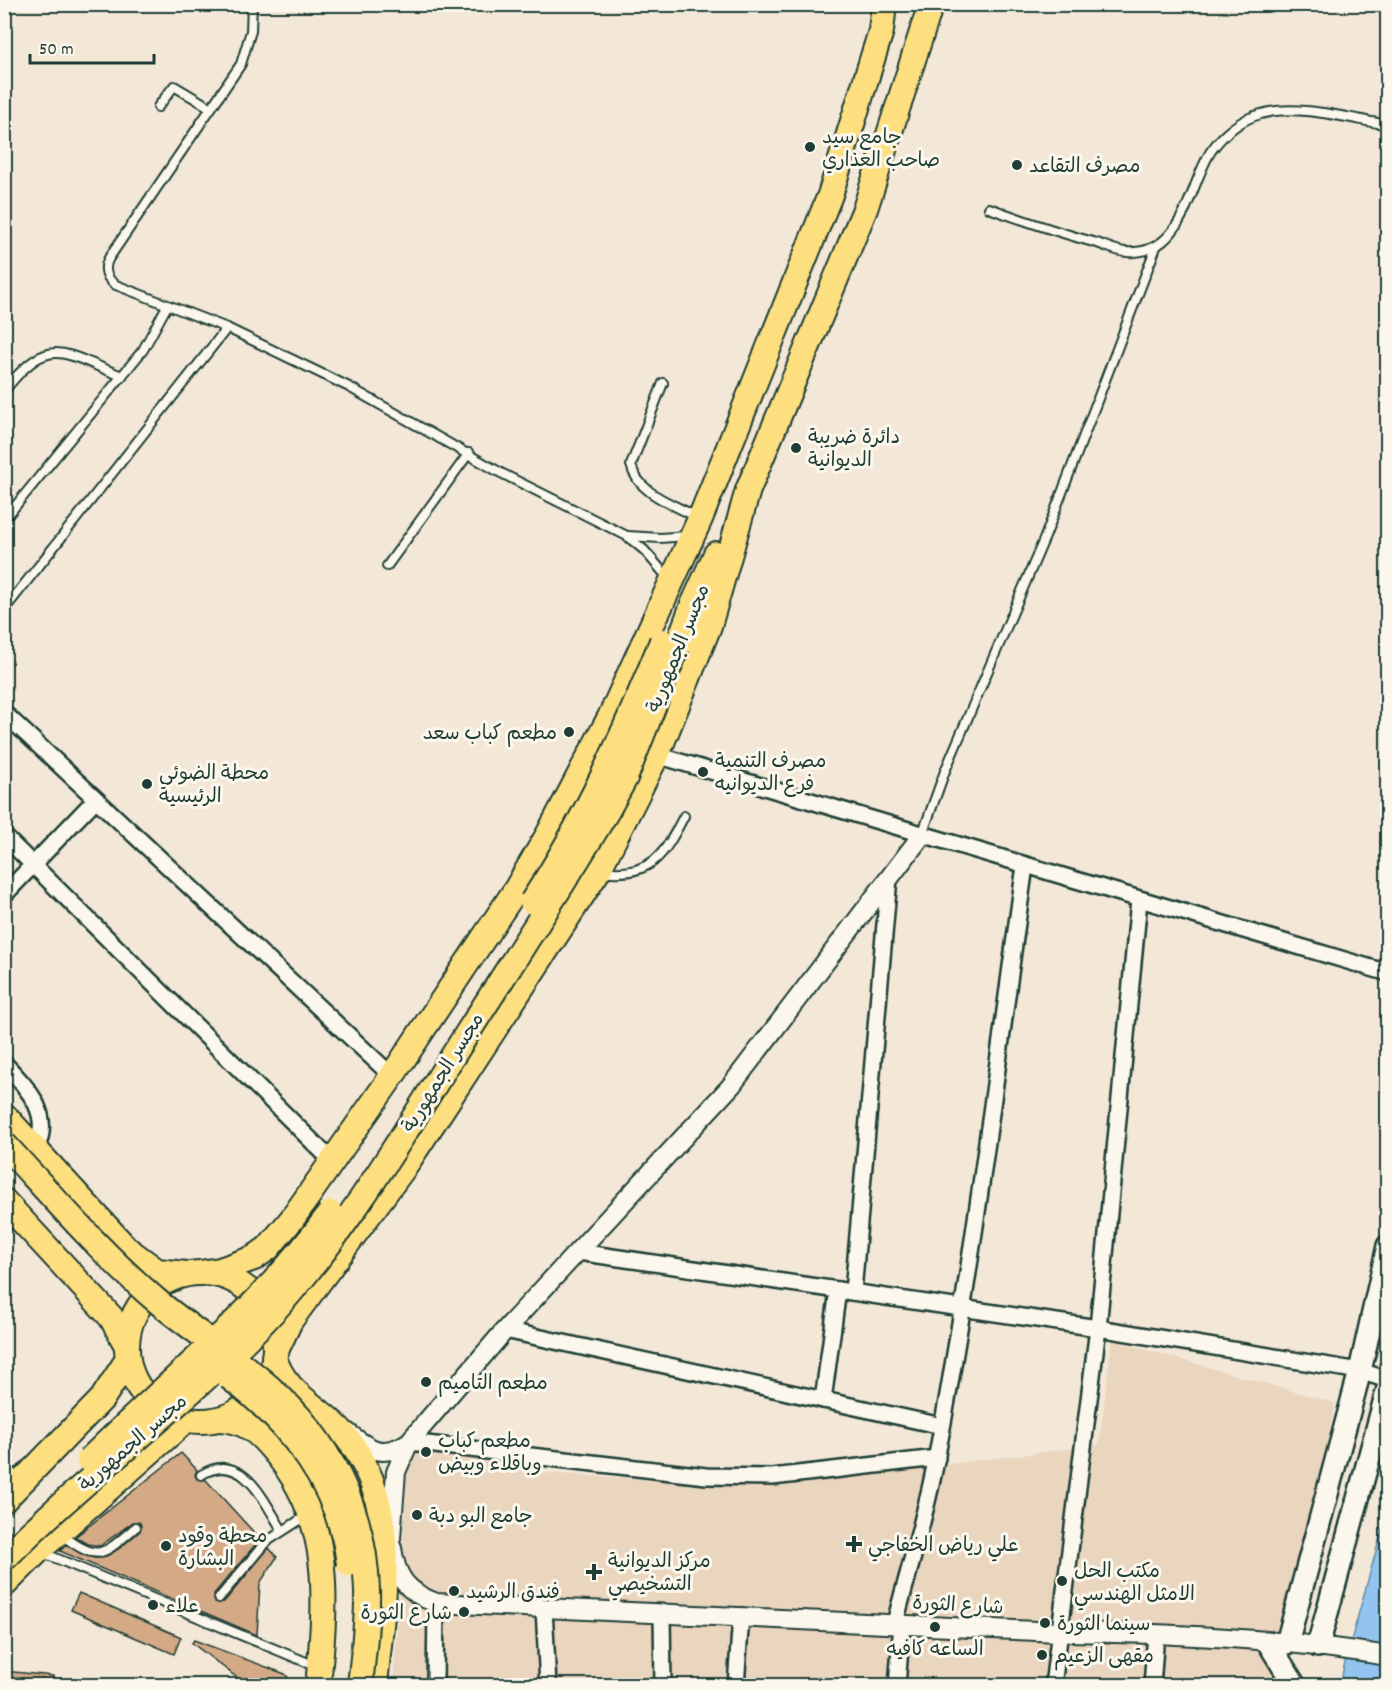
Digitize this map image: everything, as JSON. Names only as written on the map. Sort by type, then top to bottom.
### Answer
[{"type":"main road","points":[[9,1486],[102,1399],[128,1352],[132,1321],[144,1300],[163,1283],[193,1274],[240,1265],[268,1248],[333,1162],[515,891],[549,833],[610,717],[699,521],[830,195],[881,31],[884,4]]},
{"type":"main road","points":[[219,1419],[242,1409],[260,1392],[290,1321],[403,1169],[597,871],[657,755],[709,626],[748,490],[866,209],[931,4]]},
{"type":"main road","name":"مجسر الجمهورية","points":[[4,1540],[254,1305],[315,1233],[403,1104],[565,847],[615,754],[669,644],[692,607],[748,490]]},
{"type":"main road","name":"مجسر الجمهورية","points":[[4,1559],[64,1502],[222,1362],[282,1301],[321,1253],[409,1124],[607,811],[625,778],[669,644],[699,521]]},
{"type":"main road","points":[[4,1115],[141,1260],[157,1271],[226,1277],[250,1291],[267,1313],[272,1326],[278,1371],[286,1383],[329,1418],[343,1433],[360,1458],[372,1484],[382,1519],[385,1574],[375,1686]]},
{"type":"main road","points":[[4,1144],[136,1282],[285,1401],[327,1453],[355,1514],[365,1564],[367,1616],[360,1686]]},
{"type":"main road","points":[[4,1166],[127,1294],[269,1409],[310,1460],[330,1497],[348,1559],[352,1601],[344,1686]]},
{"type":"main road","points":[[4,1201],[111,1317],[128,1352],[137,1383],[148,1398],[163,1410],[186,1420],[235,1420],[248,1425],[263,1439],[291,1474],[310,1514],[324,1577],[325,1616],[319,1677]]},
{"type":"main road","points":[[1295,1686],[1277,1642],[1360,1371],[1388,1246]]},
{"type":"main road","points":[[1318,1646],[1388,1388]]},
{"type":"main road","points":[[4,1585],[38,1551],[186,1420]]},
{"type":"street","points":[[4,714],[392,1076]]},
{"type":"street","points":[[657,755],[1388,973]]},
{"type":"street","points":[[4,895],[95,800]]},
{"type":"street","points":[[385,1574],[391,1545],[396,1472],[409,1442],[505,1330],[731,1086],[922,835]]},
{"type":"street","points":[[4,836],[333,1162]]},
{"type":"street","points":[[897,1686],[898,1623],[937,1458],[962,1309],[1025,866]]},
{"type":"street","points":[[823,1400],[846,1291],[889,878]]},
{"type":"street","points":[[1053,1686],[1098,1328],[1139,900]]},
{"type":"street","points":[[4,1063],[33,1096],[39,1107],[42,1130],[36,1149]]},
{"type":"street","points":[[578,1252],[1098,1328],[1360,1371],[1388,1380]]},
{"type":"street","points":[[505,1330],[942,1426]]},
{"type":"street","points":[[329,1418],[375,1451],[388,1453],[409,1442],[706,1476],[772,1477],[937,1458]]},
{"type":"street","points":[[382,1519],[391,1545]]},
{"type":"street","name":"شارع الثورة","points":[[391,1545],[394,1566],[402,1582],[418,1596],[436,1603],[1058,1632],[1156,1633],[1341,1648],[1388,1656]]},
{"type":"street","points":[[435,1686],[436,1603]]},
{"type":"street","points":[[544,1608],[548,1686]]},
{"type":"street","points":[[662,1613],[663,1686]]},
{"type":"street","points":[[736,1686],[741,1616]]},
{"type":"street","points":[[1152,1686],[1156,1633]]},
{"type":"lane","points":[[252,4],[248,48],[241,64],[106,263],[106,273],[112,282],[167,306],[227,328],[349,387],[501,473],[627,536],[644,550],[672,583]]},
{"type":"lane","points":[[158,107],[174,86],[211,108]]},
{"type":"lane","points":[[922,835],[945,771],[1045,537],[1156,247],[1172,232],[1188,207],[1211,151],[1233,126],[1262,113],[1296,111],[1388,125]]},
{"type":"lane","points":[[989,208],[1058,233],[1128,252],[1156,247]]},
{"type":"lane","points":[[8,515],[143,351],[167,306]]},
{"type":"lane","points":[[4,609],[227,328]]},
{"type":"lane","points":[[4,391],[22,369],[44,353],[60,352],[122,376]]},
{"type":"lane","points":[[663,383],[631,465],[634,478],[646,490],[699,521]]},
{"type":"lane","points":[[387,566],[469,453]]},
{"type":"lane","points":[[627,536],[660,538],[699,521]]},
{"type":"lane","points":[[597,871],[622,874],[652,865],[667,850],[684,816]]},
{"type":"lane","points":[[201,1475],[221,1467],[230,1467],[246,1475],[282,1530]]},
{"type":"lane","points":[[219,1598],[261,1547],[282,1530],[310,1514]]},
{"type":"lane","points":[[58,1533],[84,1551],[98,1553],[106,1550],[136,1527]]},
{"type":"lane","points":[[4,1534],[319,1677]]},
{"type":"shaded area","points":[[1112,1340],[1335,1403],[1281,1685],[393,1686],[409,1448],[546,1473],[766,1487],[1099,1445]]},
{"type":"water","points":[[1387,1512],[1387,1685],[1340,1686],[1344,1666]]},
{"type":"building","name":"محطة وقود البشارة","points":[[181,1453],[197,1470],[195,1475],[197,1479],[206,1480],[260,1539],[214,1594],[215,1602],[224,1602],[269,1548],[277,1557],[260,1583],[257,1635],[60,1551],[66,1545],[94,1558],[103,1558],[120,1548],[140,1531],[140,1523],[133,1522],[100,1546],[87,1544],[75,1537]]},
{"type":"building","points":[[79,1593],[181,1637],[174,1654],[71,1610]]},
{"type":"building","points":[[194,1640],[285,1674],[295,1686],[248,1686],[192,1643]]},
{"type":"building","points":[[4,1671],[53,1676],[53,1686],[4,1686]]},
{"type":"place","name":"جامع سيد صاحب العذاري","points":[[810,147]]},
{"type":"place","name":"مصرف التقاعد","points":[[1017,165]]},
{"type":"place","name":"دائرة ضريبة الديوانية","points":[[796,448]]},
{"type":"place","name":"مطعم كباب سعد","points":[[569,732]]},
{"type":"place","name":"مصرف التنمية فرع الديوانيه","points":[[703,772]]},
{"type":"place","name":"محطة الضوئي الرئيسية","points":[[147,784]]},
{"type":"place","name":"مطعم التاميم","points":[[426,1382]]},
{"type":"place","name":"مطعم كباب وباقلاء وبيض","points":[[426,1452]]},
{"type":"place","name":"جامع البو دبة","points":[[417,1515]]},
{"type":"place","name":"علي رياض الخفاجي","points":[[854,1544]]},
{"type":"place","name":"محطة وقود البشارة","points":[[166,1546]]},
{"type":"place","name":"مركز الديوانية التشخيصي","points":[[594,1572]]},
{"type":"place","name":"مكتب الحل الامثل الهندسي","points":[[1062,1581]]},
{"type":"place","name":"فندق الرشيد","points":[[454,1591]]},
{"type":"place","name":"علاء","points":[[153,1605]]},
{"type":"place","name":"شارع الثورة","points":[[464,1612]]},
{"type":"place","name":"سينما الثورة","points":[[1045,1623]]},
{"type":"place","name":"الساعه كافيه","points":[[935,1627]]},
{"type":"place","name":"مقهى الزعيم","points":[[1042,1655]]}]
